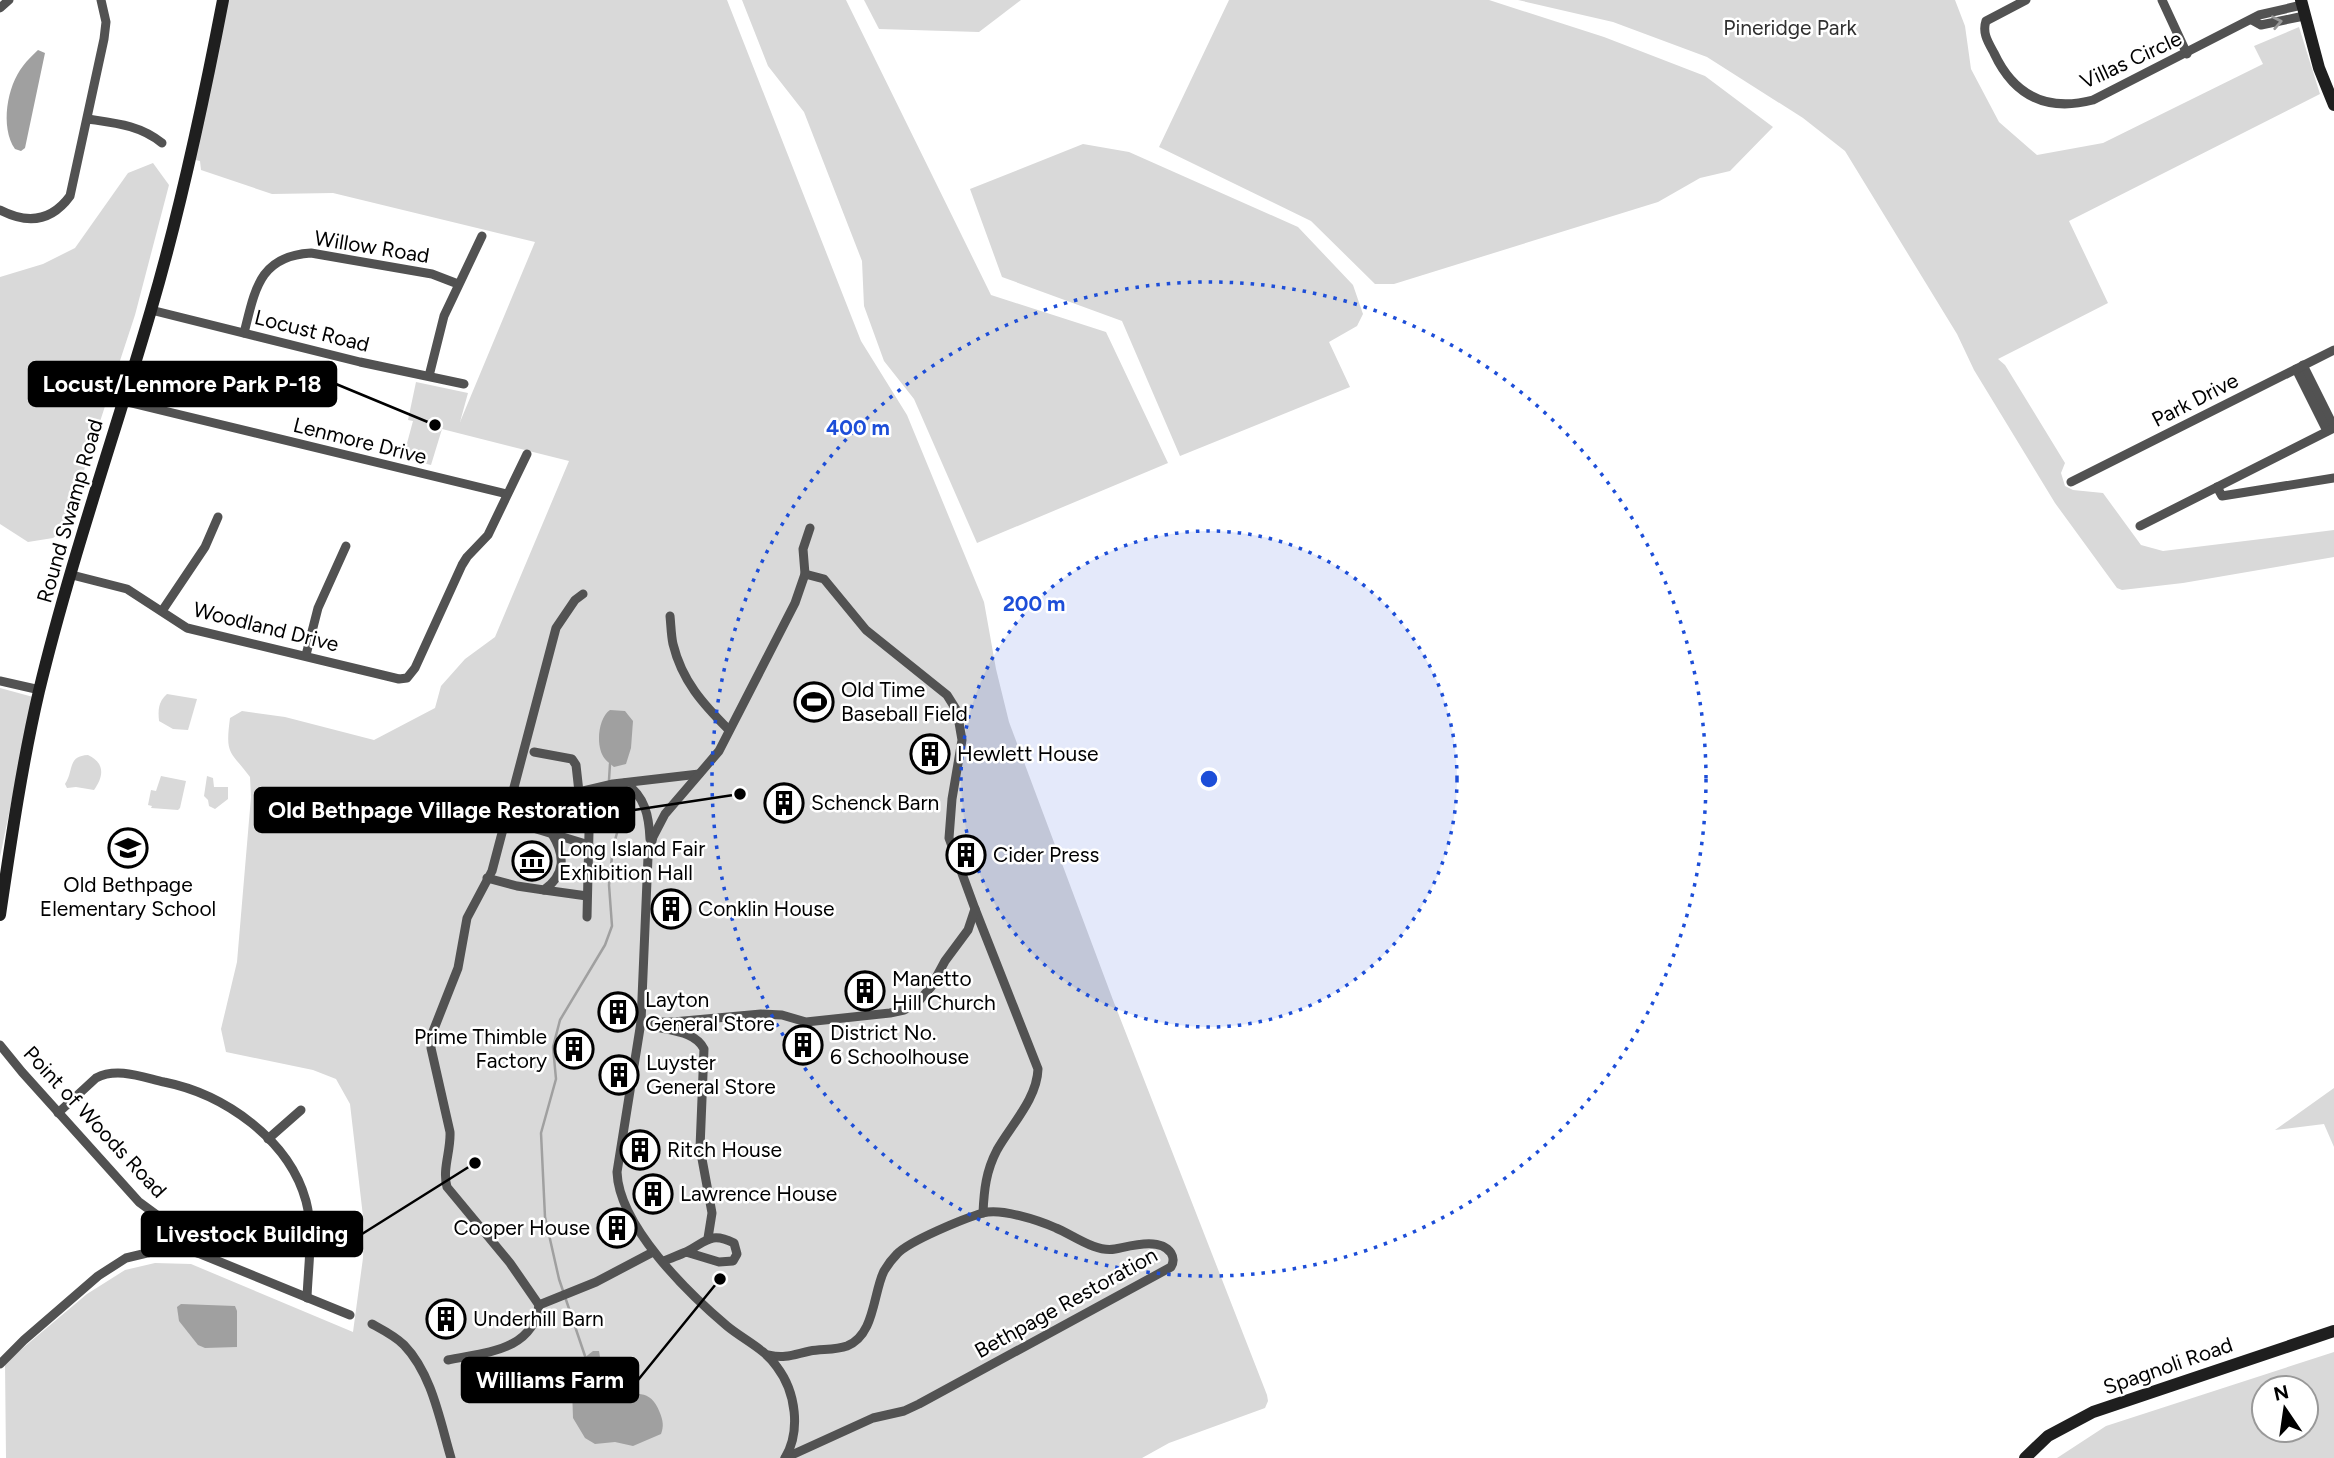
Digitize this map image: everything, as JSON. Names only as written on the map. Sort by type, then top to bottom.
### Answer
[{"type":"main road","name":"Round Swamp Road","points":[[0,915],[28,744],[40,690],[93,495],[151,310],[183,187],[223,0]]},
{"type":"main road","points":[[2302,7],[2319,68],[2334,105]]},
{"type":"main road","name":"Spagnoli Road","points":[[2025,1458],[2048,1436],[2093,1412],[2334,1331]]},
{"type":"street","points":[[0,8],[9,0]]},
{"type":"street","points":[[0,210],[26,219],[39,219],[52,215],[70,196],[104,40],[106,22],[101,0]]},
{"type":"street","name":"Villas Circle","points":[[2026,0],[1986,22],[1986,36],[2007,75],[2029,95],[2043,101],[2069,105],[2093,100],[2267,12],[2302,7]]},
{"type":"street","points":[[2162,0],[2187,54]]},
{"type":"street","points":[[88,119],[132,126],[162,143]]},
{"type":"street","points":[[429,376],[440,328],[482,236]]},
{"type":"street","name":"Willow Road","points":[[244,333],[256,289],[263,275],[272,265],[291,256],[311,253],[432,274],[458,284]]},
{"type":"street","name":"Locust Road","points":[[151,310],[360,362],[464,384]]},
{"type":"street","name":"Park Drive","points":[[2071,482],[2334,349]]},
{"type":"street","points":[[2140,526],[2332,429],[2300,367]]},
{"type":"street","name":"Lenmore Drive","points":[[123,401],[507,494]]},
{"type":"street","points":[[507,494],[527,454]]},
{"type":"street","points":[[2217,486],[2222,496],[2334,478]]},
{"type":"street","name":"Woodland Drive","points":[[72,575],[127,590],[187,628],[399,679],[407,678],[415,668],[462,565],[488,535],[507,494]]},
{"type":"street","points":[[162,611],[205,547],[218,517]]},
{"type":"street","name":"Bethpage Restoration","points":[[785,1458],[792,1445],[795,1419],[784,1377],[767,1355],[729,1327],[685,1287],[653,1252],[635,1223],[618,1185],[618,1154],[641,1022],[650,847],[653,836],[666,814],[719,751],[795,604],[805,574],[803,549],[810,528]]},
{"type":"street","points":[[306,655],[318,608],[346,546]]},
{"type":"street","points":[[805,574],[824,579],[866,630],[947,695],[957,711],[962,740],[952,799],[949,838],[1038,1069],[1038,1079],[985,1177],[983,1213]]},
{"type":"street","points":[[448,1360],[511,1346],[521,1340],[538,1316],[539,1305],[510,1263],[447,1188],[444,1177],[451,1146],[450,1132],[431,1048],[432,1034],[457,968],[467,918],[492,871],[556,628],[575,600],[583,594]]},
{"type":"street","points":[[670,617],[673,643],[682,671],[699,700],[729,730]]},
{"type":"street","points":[[0,681],[40,690]]},
{"type":"street","points":[[534,752],[572,759],[576,765],[579,792],[589,832],[587,917]]},
{"type":"street","points":[[505,820],[549,806],[579,792],[608,785],[699,774]]},
{"type":"street","points":[[625,783],[643,802],[649,825],[650,847]]},
{"type":"street","points":[[505,820],[589,845]]},
{"type":"street","points":[[544,890],[553,884],[563,863],[560,848],[552,834]]},
{"type":"street","points":[[487,878],[517,886],[587,896]]},
{"type":"street","points":[[641,1022],[761,1014],[782,1015],[806,1022],[904,1010],[917,1003],[931,987],[945,961],[968,930],[975,909]]},
{"type":"street","points":[[961,940],[977,934],[987,940]]},
{"type":"street","points":[[685,1034],[686,1021]]},
{"type":"street","points":[[641,1022],[685,1034],[699,1040],[704,1049],[700,1148],[712,1213],[708,1238]]},
{"type":"street","name":"Point of Woods Road","points":[[0,1045],[139,1202],[173,1227],[198,1254],[350,1315]]},
{"type":"street","points":[[58,1113],[96,1078],[119,1073],[184,1086],[208,1095],[237,1112],[268,1139],[289,1165],[306,1201],[309,1224],[307,1298]]},
{"type":"street","points":[[268,1139],[301,1110]]},
{"type":"street","name":"Bethpage Restoration","points":[[767,1355],[781,1358],[849,1345],[863,1333],[884,1272],[898,1252],[929,1234],[983,1213],[1023,1217],[1110,1250],[1133,1245],[1162,1245],[1169,1250],[1174,1262],[1159,1274],[919,1404],[904,1411],[873,1418],[785,1458]]},
{"type":"street","points":[[664,1261],[686,1252],[708,1238],[723,1237],[734,1242],[737,1249],[736,1258],[726,1263],[686,1252]]},
{"type":"street","points":[[0,1364],[98,1276],[126,1258],[168,1248],[198,1254]]},
{"type":"street","points":[[539,1305],[565,1296],[653,1252]]},
{"type":"street","points":[[372,1324],[402,1343],[416,1359],[438,1412],[451,1458]]},
{"type":"street","points":[[784,1377],[788,1365],[798,1354]]},
{"type":"green space","points":[[223,0],[727,0],[861,341],[907,415],[984,602],[1009,722],[1113,1000],[1267,1395],[1265,1408],[1169,1443],[1142,1458],[6,1458],[5,1363],[87,1294],[125,1270],[155,1263],[191,1264],[353,1332],[363,1258],[364,1225],[350,1104],[336,1079],[313,1070],[226,1052],[221,1029],[237,962],[251,797],[250,777],[229,746],[230,718],[242,711],[285,717],[374,740],[435,708],[441,686],[465,659],[495,637],[569,461],[442,429],[431,465],[403,458],[413,421],[408,420],[416,382],[468,393],[460,422],[535,242],[333,193],[272,194],[201,170],[200,161],[191,159]]},
{"type":"green space","points":[[742,0],[846,0],[991,295],[1106,332],[1168,463],[977,543],[914,399],[884,361],[864,306],[862,261],[804,112],[768,66]]},
{"type":"green space","points":[[864,0],[1021,0],[979,32],[879,29]]},
{"type":"green space","points":[[1229,0],[1489,0],[1604,37],[1705,76],[1773,127],[1730,171],[1700,178],[1658,202],[1394,284],[1375,284],[1311,221],[1159,147]]},
{"type":"green space","name":"Pineridge Park","points":[[1518,0],[1955,0],[1965,26],[1971,69],[1999,122],[2037,155],[2103,143],[2263,64],[2254,46],[2299,27],[2320,94],[2069,221],[2108,303],[1998,359],[2005,365],[2065,463],[2061,473],[2065,486],[2073,490],[2103,493],[2141,545],[2163,551],[2334,530],[2334,557],[2183,583],[2122,590],[2117,588],[2055,503],[1974,370],[1957,334],[1845,151],[1803,118],[1707,57],[1613,22]]},
{"type":"green space","points":[[1083,144],[1129,152],[1298,227],[1353,285],[1363,314],[1357,326],[1329,342],[1350,387],[1180,456],[1122,321],[1002,277],[970,189]]},
{"type":"green space","points":[[153,163],[169,185],[135,315],[65,528],[53,538],[28,542],[0,524],[0,277],[43,264],[75,248],[128,173]]},
{"type":"green space","points":[[0,688],[33,697],[0,857]]},
{"type":"green space","points":[[167,694],[197,699],[188,730],[173,729],[159,721],[159,706]]},
{"type":"green space","points":[[88,755],[98,762],[101,770],[94,790],[67,788],[65,784],[74,761]]},
{"type":"green space","points":[[161,776],[186,781],[178,810],[151,808],[152,806],[148,805],[151,790],[156,791]]},
{"type":"green space","points":[[207,776],[213,778],[214,787],[228,787],[228,799],[215,809],[209,806],[204,796]]},
{"type":"green space","points":[[2334,1088],[2334,1147],[2324,1124],[2275,1130]]},
{"type":"green space","points":[[2334,1352],[2334,1458],[2057,1458],[2106,1426],[2250,1379],[2250,1444],[2320,1444],[2320,1374],[2266,1374]]},
{"type":"shaded area","points":[[38,50],[45,53],[25,148],[21,151],[15,149],[10,140],[7,118],[9,95],[17,74]]},
{"type":"shaded area","points":[[610,710],[625,711],[633,721],[631,748],[626,764],[614,767],[602,754],[599,740],[603,719]]},
{"type":"shaded area","points":[[181,1304],[235,1306],[237,1347],[205,1348],[198,1345],[179,1321],[177,1307]]},
{"type":"shaded area","points":[[593,1351],[599,1351],[603,1376],[614,1391],[641,1394],[652,1399],[662,1419],[661,1434],[633,1446],[615,1442],[595,1444],[585,1438],[573,1418],[572,1389],[579,1362]]},
{"type":"waterway","points":[[585,1356],[559,1279],[545,1217],[541,1133],[556,1079],[553,1047],[560,1020],[605,945],[612,926],[609,885],[619,815],[609,780],[610,764]]},
{"type":"place","name":"Locust/Lenmore Park P-18","points":[[435,425]]},
{"type":"place","name":"Old Time Baseball Field","points":[[814,702]]},
{"type":"place","name":"Hewlett House","points":[[930,754]]},
{"type":"place","name":"Old Bethpage Village Restoration","points":[[740,794]]},
{"type":"place","name":"Schenck Barn","points":[[784,803]]},
{"type":"place","name":"Old Bethpage Elementary School","points":[[128,848]]},
{"type":"place","name":"Cider Press","points":[[966,855]]},
{"type":"place","name":"Long Island Fair Exhibition Hall","points":[[532,861]]},
{"type":"place","name":"Conklin House","points":[[671,909]]},
{"type":"place","name":"Manetto Hill Church","points":[[865,991]]},
{"type":"place","name":"Layton General Store","points":[[618,1012]]},
{"type":"place","name":"District No. 6 Schoolhouse","points":[[803,1045]]},
{"type":"place","name":"Prime Thimble Factory","points":[[574,1049]]},
{"type":"place","name":"Luyster General Store","points":[[619,1075]]},
{"type":"place","name":"Ritch House","points":[[640,1150]]},
{"type":"place","name":"Livestock Building","points":[[475,1163]]},
{"type":"place","name":"Lawrence House","points":[[653,1194]]},
{"type":"place","name":"Cooper House","points":[[617,1228]]},
{"type":"place","name":"Williams Farm","points":[[720,1279]]},
{"type":"place","name":"Underhill Barn","points":[[446,1319]]}]
